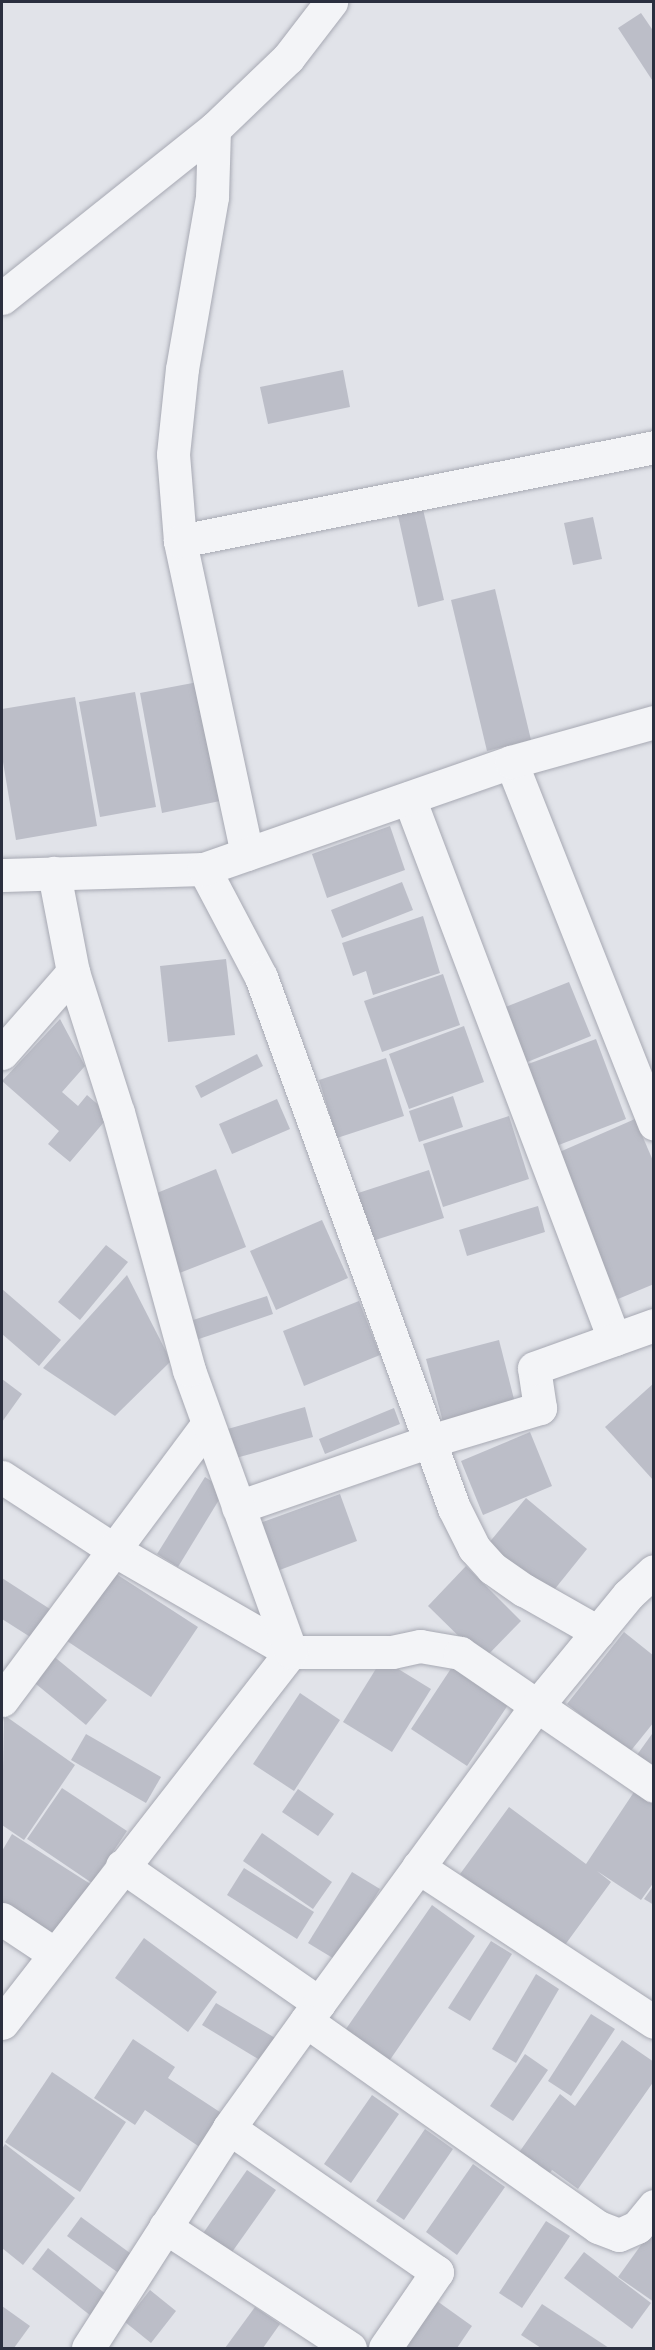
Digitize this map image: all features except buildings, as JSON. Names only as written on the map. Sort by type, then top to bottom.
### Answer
[{"type":"street","points":[[2,298],[214,129],[288,58],[331,2]]},
{"type":"street","points":[[214,129],[212,197],[182,369],[173,454],[180,541],[247,854]]},
{"type":"street","points":[[180,541],[654,447]]},
{"type":"street","points":[[2,874],[204,869],[511,762],[654,722]]},
{"type":"street","points":[[511,762],[654,1124]]},
{"type":"street","points":[[409,798],[614,1339]]},
{"type":"street","points":[[204,869],[261,977],[454,1508],[474,1548],[492,1568],[524,1590],[597,1632]]},
{"type":"street","points":[[54,873],[73,972],[118,1113],[189,1370],[291,1652]]},
{"type":"street","points":[[2,1053],[73,972]]},
{"type":"street","points":[[238,1507],[430,1441],[540,1408],[534,1368],[654,1325]]},
{"type":"street","points":[[2,1700],[208,1424]]},
{"type":"street","points":[[2,1477],[114,1550],[291,1652],[392,1652],[420,1646],[460,1653],[490,1670],[536,1707],[654,1786]]},
{"type":"street","points":[[88,2349],[229,2128],[312,2012],[536,1707],[597,1632],[654,1571]]},
{"type":"street","points":[[2,2023],[53,1953],[291,1652]]},
{"type":"street","points":[[122,1866],[598,2227],[619,2235],[637,2227],[654,2206]]},
{"type":"street","points":[[418,1868],[654,2022]]},
{"type":"street","points":[[2,1919],[53,1953]]},
{"type":"street","points":[[229,2128],[437,2272],[386,2349]]},
{"type":"street","points":[[165,2227],[350,2349]]}]
